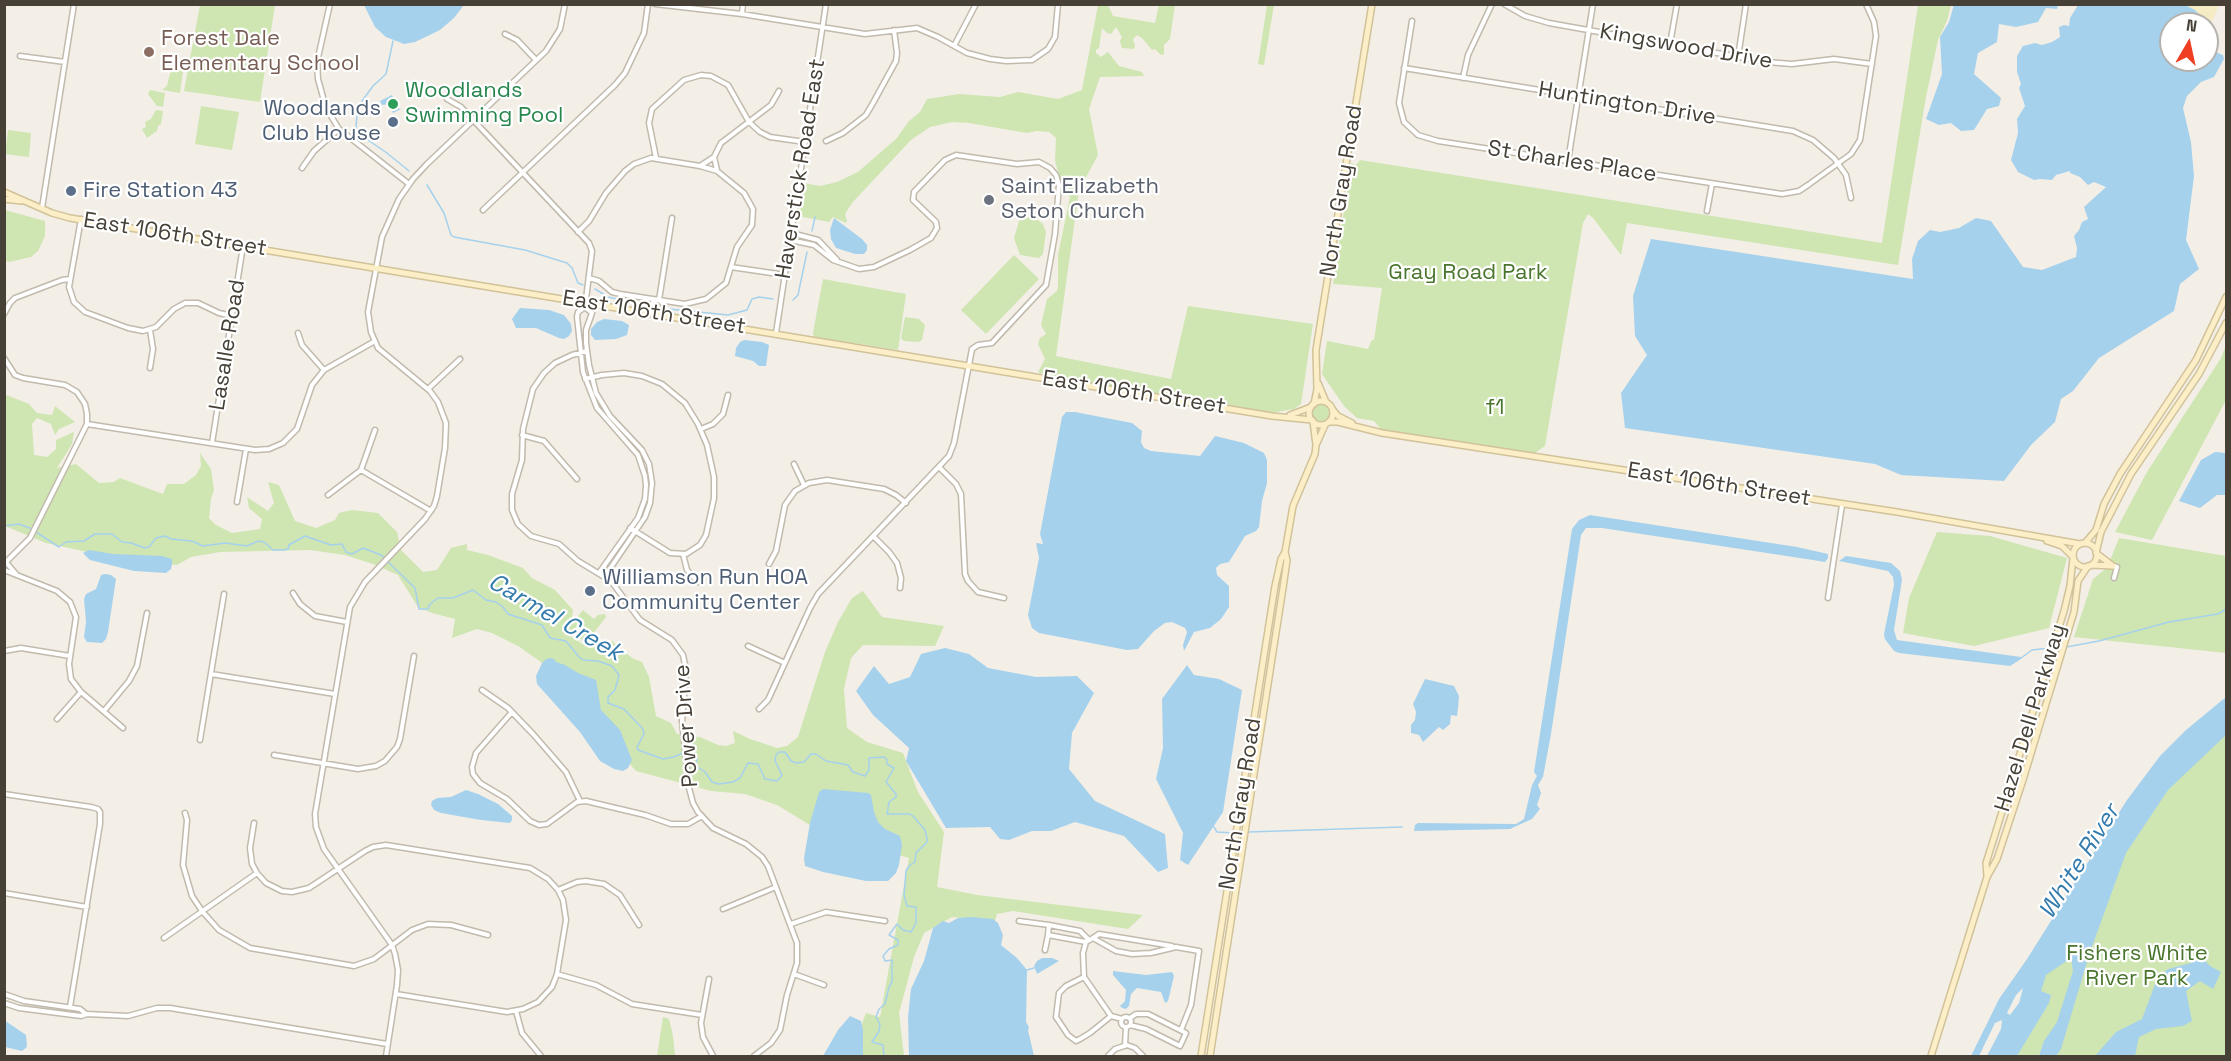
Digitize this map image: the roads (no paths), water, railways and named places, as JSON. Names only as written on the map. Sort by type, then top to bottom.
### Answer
[{"type":"street","points":[[42,208],[74,4]]},
{"type":"street","points":[[330,4],[317,62],[318,79],[326,108],[339,129],[409,184]]},
{"type":"street","points":[[386,1056],[398,970],[392,945],[324,849],[315,821],[350,607],[357,592],[430,511],[438,496],[446,430],[442,410],[428,389],[384,354],[375,341],[368,312],[387,224],[409,184],[554,41],[560,29],[565,4]]},
{"type":"street","points":[[483,210],[615,86],[634,57],[644,33],[648,4]]},
{"type":"street","points":[[655,4],[742,14],[865,34],[917,28],[967,53],[990,59],[1025,61],[1037,57],[1048,49],[1055,37],[1058,4]]},
{"type":"street","points":[[742,14],[743,4]]},
{"type":"street","name":"Haverstick Road East","points":[[776,333],[826,4]]},
{"type":"street","points":[[954,46],[976,4]]},
{"type":"street","name":"North Gray Road","points":[[1312,405],[1316,378],[1316,350],[1372,4]]},
{"type":"street","points":[[1463,78],[1468,55],[1492,4]]},
{"type":"street","name":"Kingswood Drive","points":[[1504,4],[1537,20],[1738,57],[1782,64],[1834,59],[1872,64]]},
{"type":"street","points":[[1568,161],[1593,4]]},
{"type":"street","points":[[1671,44],[1677,4]]},
{"type":"street","points":[[1738,57],[1746,4]]},
{"type":"street","name":"St Charles Place","points":[[1412,21],[1399,103],[1401,116],[1412,131],[1418,135],[1438,141],[1768,193],[1791,193],[1799,191],[1839,164],[1851,154],[1860,140],[1876,32],[1866,4]]},
{"type":"street","points":[[826,141],[843,133],[866,115],[873,104],[896,61],[894,30]]},
{"type":"street","points":[[505,34],[517,40],[536,60]]},
{"type":"street","points":[[20,56],[65,62]]},
{"type":"street","name":"Huntington Drive","points":[[1404,68],[1793,131],[1823,147],[1839,164]]},
{"type":"street","points":[[656,159],[650,131],[650,116],[657,103],[685,80],[701,75],[720,80],[733,92],[749,122],[764,135],[805,142]]},
{"type":"street","points":[[700,166],[714,157],[723,141],[771,105],[779,91]]},
{"type":"street","points":[[447,99],[460,107],[473,120],[589,243],[592,251],[585,304],[577,316],[585,379],[597,408],[632,447],[643,467],[646,480],[645,499],[640,513],[599,573]]},
{"type":"street","points":[[302,168],[314,151],[339,129]]},
{"type":"street","points":[[759,709],[768,700],[818,594],[940,468],[953,447],[972,349],[978,345],[992,343],[1046,285],[1055,234],[1059,185],[1056,175],[1045,164],[1033,161],[1017,164],[961,155],[950,156],[918,187],[913,196],[916,204],[936,222],[937,228],[934,235],[910,250],[870,268],[852,268],[833,260],[814,245],[790,240]]},
{"type":"street","points":[[714,157],[717,171]]},
{"type":"street","points":[[578,232],[589,221],[606,193],[626,171],[643,160],[656,159],[717,171],[744,192],[753,210],[752,225],[737,247],[726,283],[706,299],[685,304],[615,293],[599,281],[589,278]]},
{"type":"street","points":[[1839,164],[1849,184],[1851,198]]},
{"type":"street","points":[[1707,211],[1712,184]]},
{"type":"street","name":"East 106th Street","points":[[4,192],[58,215],[585,304],[1312,420]]},
{"type":"street","name":"East 106th Street","points":[[4,199],[25,201]]},
{"type":"street","points":[[659,300],[672,218]]},
{"type":"street","points":[[81,219],[69,286],[72,298],[85,312],[137,331],[150,330],[162,322],[174,309],[185,303],[198,303],[219,313],[232,316]]},
{"type":"street","points":[[791,233],[818,240],[837,260]]},
{"type":"street","name":"Lasalle Road","points":[[212,443],[243,246]]},
{"type":"street","points":[[731,267],[785,275]]},
{"type":"street","points":[[4,314],[15,298],[62,279],[70,279]]},
{"type":"street","points":[[2073,557],[2075,548],[2083,544],[2096,530],[2104,504],[2126,465],[2196,360],[2226,297]]},
{"type":"street","points":[[650,313],[653,302],[659,300]]},
{"type":"street","points":[[659,300],[664,304],[662,315]]},
{"type":"street","points":[[585,304],[592,313],[586,330],[592,377],[604,407],[639,446],[650,469],[652,483],[647,513],[605,576]]},
{"type":"street","points":[[2090,566],[2095,561],[2101,532],[2124,486],[2199,374],[2226,323]]},
{"type":"street","points":[[150,330],[153,349],[150,368]]},
{"type":"street","points":[[298,333],[302,345],[324,370]]},
{"type":"street","points":[[87,424],[246,449],[269,449],[289,438],[297,429],[312,385],[324,370],[375,341]]},
{"type":"street","name":"Power Drive","points":[[587,351],[555,363],[537,381],[529,400],[522,435],[521,466],[511,502],[515,518],[531,536],[559,544],[578,561],[605,576],[617,586],[640,620],[672,640],[683,655],[686,670],[682,708],[686,765],[691,795],[702,816],[713,828],[755,849],[768,866],[798,948],[780,1030],[771,1043],[754,1056]]},
{"type":"street","points":[[4,358],[15,375],[64,385],[77,392],[85,404],[87,424],[31,536],[25,545],[5,562],[16,574]]},
{"type":"street","points":[[428,389],[460,359]]},
{"type":"street","points":[[585,379],[624,373],[656,381],[681,399],[701,429],[712,462],[713,509],[703,540],[695,549],[683,554],[667,552],[630,528]]},
{"type":"street","name":"North Gray Road","points":[[1316,378],[1327,403]]},
{"type":"street","points":[[701,429],[713,424],[723,414],[728,395]]},
{"type":"street","points":[[1286,417],[1320,401],[1327,403],[1332,410],[1333,415],[1328,422],[1318,424],[1312,420],[1309,412],[1312,405]]},
{"type":"street","name":"East 106th Street","points":[[1332,410],[1358,427]]},
{"type":"street","name":"North Gray Road","points":[[1312,420],[1316,445]]},
{"type":"street","name":"North Gray Road","points":[[1201,1056],[1275,586],[1281,559],[1285,552],[1293,506],[1312,463],[1322,428],[1328,422]]},
{"type":"street","name":"East 106th Street","points":[[1328,422],[1386,434],[2083,544]]},
{"type":"street","points":[[328,495],[362,470],[375,430]]},
{"type":"street","points":[[522,435],[544,441],[577,479]]},
{"type":"street","points":[[237,502],[246,449]]},
{"type":"street","points":[[794,464],[804,485]]},
{"type":"street","points":[[940,468],[956,484],[961,494],[965,574],[968,581],[978,592],[1004,598]]},
{"type":"street","points":[[362,470],[430,511]]},
{"type":"street","points":[[770,564],[776,551],[785,506],[795,491],[804,485],[827,480],[878,488],[896,495],[906,503]]},
{"type":"street","points":[[1828,598],[1842,505]]},
{"type":"street","points":[[873,536],[897,563],[901,578],[900,588]]},
{"type":"street","points":[[2040,538],[2062,546],[2080,566],[2113,566]]},
{"type":"street","points":[[2083,544],[2093,546],[2097,553],[2117,567],[2114,578]]},
{"type":"street","name":"North Gray Road","points":[[1210,1056],[1283,588],[1287,560],[1285,552]]},
{"type":"street","points":[[683,554],[687,570],[699,582]]},
{"type":"street","name":"Hazel Dell Parkway","points":[[1987,877],[1986,863],[2070,586],[2073,557]]},
{"type":"street","name":"Hazel Dell Parkway","points":[[1931,1056],[1987,877],[2001,849],[2061,656],[2074,612],[2078,581],[2090,566]]},
{"type":"street","points":[[4,570],[62,594],[70,602],[76,617],[70,656],[70,674],[81,692],[123,728]]},
{"type":"street","points":[[293,593],[300,604],[315,616],[347,622]]},
{"type":"street","points":[[200,740],[224,594]]},
{"type":"street","points":[[104,711],[129,681],[137,666],[147,613]]},
{"type":"street","points":[[748,646],[785,663]]},
{"type":"street","points":[[4,651],[21,648],[70,656]]},
{"type":"street","points":[[273,755],[363,769],[376,766],[391,754],[400,739],[414,656]]},
{"type":"street","points":[[211,674],[335,694]]},
{"type":"street","points":[[482,690],[512,712],[566,772],[580,801]]},
{"type":"street","points":[[57,719],[81,692]]},
{"type":"street","points":[[512,712],[476,753],[472,767],[476,778],[507,799],[530,822],[539,825],[551,822],[580,801],[590,801],[671,824],[688,824],[702,816]]},
{"type":"street","points":[[4,794],[98,809],[101,816],[70,1007]]},
{"type":"street","points":[[185,813],[187,820],[183,865],[189,888],[201,911],[213,925],[229,938],[250,948],[354,966],[374,959],[420,926],[435,923],[451,925],[488,936]]},
{"type":"street","points":[[254,823],[250,854],[256,873],[266,883],[292,892],[309,888],[364,851],[386,845],[530,868],[548,879],[558,890],[563,900],[566,920],[557,974],[545,996],[530,1007],[516,1011],[501,1011],[396,994]]},
{"type":"street","points":[[164,938],[256,873]]},
{"type":"street","points":[[558,890],[577,882],[604,884],[620,895],[639,925]]},
{"type":"street","points":[[723,909],[776,887]]},
{"type":"street","points":[[4,893],[87,906]]},
{"type":"street","points":[[791,924],[826,912],[885,921]]},
{"type":"street","points":[[1019,921],[1080,931],[1089,939],[1116,951],[1132,954],[1151,953],[1176,946]]},
{"type":"street","points":[[1045,950],[1049,926]]},
{"type":"street","points":[[1048,935],[1089,939],[1099,934],[1199,951],[1191,1005],[1181,1030]]},
{"type":"street","points":[[1089,939],[1083,953],[1084,976],[1112,1016],[1122,1019],[1136,1014],[1148,1014],[1186,1033],[1180,1046],[1146,1029],[1121,1024],[1122,1019]]},
{"type":"street","points":[[557,974],[596,985],[632,1004],[702,1015]]},
{"type":"street","points":[[794,974],[824,984]]},
{"type":"street","points":[[1084,976],[1066,986],[1059,993],[1056,1017],[1068,1035],[1076,1041],[1112,1016]]},
{"type":"street","points":[[709,979],[702,1015],[703,1038],[713,1056]]},
{"type":"street","points":[[4,994],[24,1001],[80,1009],[87,1014]]},
{"type":"street","points":[[4,1003],[19,1008],[81,1016],[87,1014],[128,1016],[157,1008],[170,1008],[387,1044]]},
{"type":"street","points":[[516,1011],[522,1034],[540,1056]]},
{"type":"street","points":[[1125,1046],[1130,1018]]},
{"type":"street","points":[[1108,1056],[1115,1049],[1125,1046],[1136,1048],[1143,1056]]},
{"type":"water","points":[[1954,4],[2058,5],[2057,9],[2046,8],[2038,22],[2016,27],[1999,24],[1997,42],[1978,53],[1974,74],[2001,98],[1999,106],[1987,109],[1974,130],[1961,131],[1951,123],[1939,125],[1926,119],[1942,74],[1940,37],[1949,22]]},
{"type":"water","points":[[364,5],[464,5],[440,30],[415,42],[404,44],[386,37],[375,27]]},
{"type":"water","points":[[2078,5],[2185,5],[2197,12],[2159,12],[2159,72],[2217,72],[2214,77],[2201,82],[2187,96],[2183,108],[2191,142],[2194,176],[2186,240],[2199,269],[2180,284],[2174,311],[2099,358],[2073,391],[2061,399],[2055,422],[2031,445],[2004,481],[1901,475],[1875,464],[1625,428],[1621,393],[1647,355],[1635,336],[1633,296],[1651,239],[1913,279],[1912,259],[1918,241],[1930,230],[1940,232],[1959,228],[1976,218],[1991,221],[2023,267],[2042,270],[2076,257],[2077,248],[2074,236],[2082,222],[2088,219],[2084,207],[2106,187],[2094,182],[2088,185],[2070,171],[2056,175],[2052,180],[2034,180],[2018,172],[2011,160],[2018,133],[2017,119],[2025,106],[2019,88],[2021,84],[2017,72],[2017,56],[2023,46],[2052,42],[2060,37],[2059,27],[2069,26],[2070,18]]},
{"type":"water","points":[[2219,53],[2223,55],[2224,59],[2219,68]]},
{"type":"water","name":"Woodlands Swimming Pool","points":[[392,95],[398,108],[401,109],[393,113],[389,104],[382,105],[380,101]]},
{"type":"water","points":[[834,218],[867,245],[864,254],[855,254],[836,248],[831,239],[830,230]]},
{"type":"water","points":[[520,308],[549,310],[564,315],[571,324],[572,331],[564,339],[536,328],[516,328],[512,319]]},
{"type":"water","points":[[604,319],[622,321],[629,325],[627,335],[616,339],[595,340],[591,335],[591,329],[597,322]]},
{"type":"water","points":[[744,340],[769,345],[766,366],[759,366],[753,361],[735,356],[736,348]]},
{"type":"water","points":[[1066,412],[1132,423],[1142,431],[1141,442],[1144,448],[1151,451],[1200,456],[1215,436],[1244,443],[1264,453],[1267,460],[1267,483],[1259,527],[1245,536],[1229,562],[1220,564],[1216,568],[1217,575],[1229,586],[1229,607],[1221,619],[1210,628],[1194,632],[1184,651],[1183,645],[1187,632],[1185,628],[1172,622],[1165,623],[1154,631],[1138,649],[1127,650],[1039,633],[1032,628],[1028,615],[1039,558],[1036,543],[1043,544],[1040,534],[1062,417]]},
{"type":"water","points":[[2215,452],[2226,453],[2226,495],[2217,495],[2200,508],[2179,501],[2201,460]]},
{"type":"water","points":[[1590,515],[1797,547],[1828,554],[1828,558],[1825,562],[1602,528],[1586,528],[1581,535],[1551,734],[1543,777],[1538,785],[1541,793],[1537,805],[1540,809],[1532,819],[1510,829],[1414,831],[1418,823],[1516,824],[1524,819],[1532,785],[1537,776],[1534,772],[1572,529],[1579,520]]},
{"type":"water","points":[[89,550],[113,554],[162,556],[172,559],[171,569],[166,573],[134,571],[90,560],[83,553]]},
{"type":"water","points":[[1846,556],[1891,563],[1900,571],[1902,580],[1894,630],[1897,640],[2021,657],[2021,659],[2010,666],[1894,651],[1884,634],[1894,585],[1893,577],[1888,571],[1839,561]]},
{"type":"water","points":[[105,574],[116,579],[108,632],[102,643],[87,642],[84,637],[86,622],[84,599],[86,594],[96,589],[101,575]]},
{"type":"water","points":[[945,648],[969,654],[988,668],[1036,677],[1077,676],[1094,693],[1072,733],[1069,769],[1095,801],[1165,834],[1168,868],[1158,872],[1124,836],[1075,822],[1051,831],[1032,831],[1009,840],[1000,839],[990,827],[946,828],[906,761],[909,748],[873,715],[856,691],[874,666],[889,684],[910,677],[921,654]]},
{"type":"water","points":[[550,658],[596,680],[601,710],[620,730],[632,760],[628,768],[623,771],[614,769],[600,761],[580,732],[537,684],[536,676],[542,663]]},
{"type":"water","points":[[1187,665],[1194,675],[1219,679],[1242,690],[1223,812],[1188,865],[1180,860],[1183,833],[1156,779],[1163,748],[1162,699]]},
{"type":"water","points":[[1425,679],[1454,686],[1459,696],[1457,716],[1451,715],[1450,724],[1443,730],[1439,727],[1423,742],[1419,735],[1411,733],[1411,725],[1415,720],[1416,712],[1413,704]]},
{"type":"water","points":[[2226,697],[2226,735],[2168,790],[2126,853],[2089,955],[2061,1049],[2056,1056],[2039,1056],[2044,1041],[2057,1022],[2073,971],[2071,958],[2046,975],[2041,991],[2051,995],[2049,1003],[2017,1056],[1987,1056],[2001,1029],[2002,1020],[1995,1023],[1979,1056],[1971,1056],[1999,999],[2027,959],[2127,800],[2160,756],[2186,730]],"holes":[[[2023,988],[2019,1003],[2010,1015],[2007,1013],[2016,995]]]},
{"type":"water","points":[[823,789],[868,793],[871,795],[878,822],[885,829],[900,836],[902,845],[899,865],[896,873],[888,881],[866,881],[805,866],[804,858],[810,823],[819,792]]},
{"type":"water","points":[[466,790],[498,804],[512,816],[510,823],[441,813],[434,810],[431,805],[432,801],[437,798],[451,797]]},
{"type":"water","points":[[958,918],[993,919],[998,923],[1003,935],[1001,945],[1027,970],[1026,1022],[1034,1056],[909,1056],[908,1017],[911,989],[924,961],[933,928],[943,921],[949,923]]},
{"type":"water","points":[[2199,954],[2210,966],[2221,972],[2213,989],[2200,981],[2186,991],[2192,1021],[2183,1026],[2156,1029],[2139,1037],[2135,1056],[2095,1056],[2116,1032],[2142,1019],[2157,979],[2168,969],[2191,963]]},
{"type":"water","points":[[1042,958],[1059,961],[1037,974],[1034,966]]},
{"type":"water","points":[[1113,971],[1146,975],[1172,972],[1174,976],[1168,1001],[1165,1003],[1161,992],[1137,988],[1131,994],[1129,1006],[1126,1009],[1122,1008],[1120,1006],[1125,1001],[1126,990],[1113,975]]},
{"type":"water","points":[[850,1016],[861,1021],[863,1056],[823,1056],[838,1030]]},
{"type":"water","points":[[4,1020],[26,1035],[27,1047],[22,1051],[5,1047]]},
{"type":"waterway","points":[[393,41],[386,74],[362,101],[356,127],[365,138],[409,171]]},
{"type":"waterway","points":[[427,185],[444,213],[451,235],[454,237],[525,250],[567,263],[572,268],[578,283],[583,285]]},
{"type":"waterway","points":[[812,231],[815,217]]},
{"type":"waterway","points":[[793,300],[798,295],[807,252]]},
{"type":"waterway","points":[[595,289],[608,297],[644,305]]},
{"type":"waterway","points":[[669,309],[728,315],[747,310],[752,299],[759,297],[773,299]]},
{"type":"waterway","name":"Carmel Creek","points":[[4,526],[19,524],[32,529]]},
{"type":"waterway","name":"Carmel Creek","points":[[36,532],[59,547],[66,542],[84,541],[95,534],[112,534],[122,542],[145,548],[149,547],[156,538],[165,536],[171,539],[192,541],[203,546],[225,543],[247,546],[258,541],[264,542],[273,550],[288,549],[289,545],[305,536],[331,545],[342,544],[346,552],[352,554],[363,548],[381,555],[415,588],[419,609],[428,609],[430,604],[438,598],[453,598],[473,590],[486,600],[496,602],[508,614],[542,625],[550,638],[566,641],[583,660],[598,661],[612,666],[619,675],[615,690],[608,697],[608,703],[624,709],[643,729],[644,734],[637,747],[638,750],[663,759],[692,749],[697,759],[696,766],[705,772],[712,782],[719,784],[733,782],[740,778],[748,763],[758,764],[765,779],[777,781],[782,775],[775,761],[779,752],[785,752],[791,761],[796,763],[804,762],[811,754],[816,754],[826,761],[848,765],[853,772],[865,776],[869,770],[869,758],[884,757],[887,764],[894,768],[886,782],[896,794],[896,797],[889,802],[887,814],[910,814],[925,830],[927,839],[927,842],[916,853],[915,862],[906,871],[904,895],[907,906],[916,907],[916,923],[911,932],[903,930],[897,924],[889,935],[898,940],[898,945],[889,949],[883,956],[885,961],[892,960],[892,982],[885,1004],[879,1009],[876,1017],[880,1024],[879,1031],[872,1042],[883,1045],[884,1056]]},
{"type":"waterway","points":[[2066,647],[2099,641],[2169,622],[2218,614],[2226,609]]},
{"type":"waterway","points":[[2021,658],[2032,650],[2050,648]]},
{"type":"waterway","points":[[1214,827],[1217,832],[1234,833]]},
{"type":"waterway","points":[[1248,832],[1402,827]]},
{"type":"waterway","points":[[1027,970],[1034,968]]},
{"type":"place","name":"Forest Dale Elementary School","points":[[149,52]]},
{"type":"place","name":"Woodlands Swimming Pool","points":[[393,104]]},
{"type":"place","name":"Woodlands Club House","points":[[393,122]]},
{"type":"place","name":"Fire Station 43","points":[[71,191]]},
{"type":"place","name":"Saint Elizabeth Seton Church","points":[[989,200]]},
{"type":"place","name":"Williamson Run HOA Community Center","points":[[590,591]]},
{"type":"park label","name":"Gray Road Park","points":[[1468,273]]},
{"type":"park label","name":"f1","points":[[1495,408]]},
{"type":"park label","name":"Fishers White River Park","points":[[2137,966]]},
{"type":"water label","name":"White River","points":[[2080,862]]}]
